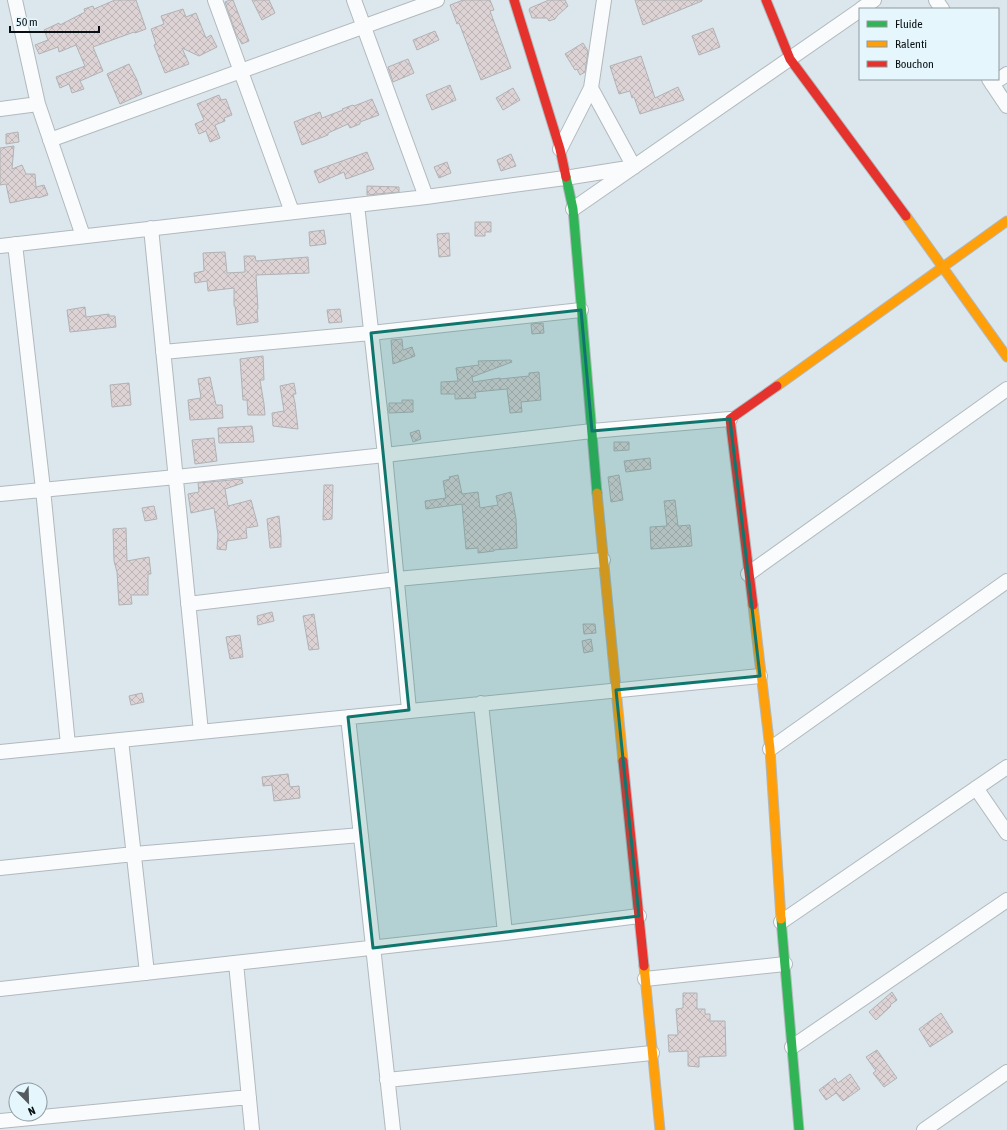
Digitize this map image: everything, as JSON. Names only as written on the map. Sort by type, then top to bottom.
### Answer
[{"type":"street","points":[[215,0],[292,212]]},
{"type":"street","points":[[354,0],[426,197]]},
{"type":"street","points":[[50,140],[437,0]]},
{"type":"street","points":[[514,0],[560,150],[573,210],[602,560],[660,1130]]},
{"type":"street","points":[[560,150],[591,88],[604,0]]},
{"type":"street","points":[[766,0],[790,59],[943,267],[1007,357]]},
{"type":"street","points":[[864,8],[874,0]]},
{"type":"street","points":[[19,1],[38,104],[83,236]]},
{"type":"street","points":[[573,210],[859,11]]},
{"type":"street","points":[[990,82],[1007,106]]},
{"type":"street","points":[[591,88],[634,167]]},
{"type":"street","points":[[0,108],[38,104]]},
{"type":"street","points":[[0,246],[426,197],[634,167]]},
{"type":"street","points":[[357,205],[385,455],[410,710]]},
{"type":"street","points":[[0,494],[385,455],[592,431],[730,419],[1007,221]]},
{"type":"street","points":[[151,228],[201,732]]},
{"type":"street","points":[[15,244],[43,489],[68,745]]},
{"type":"street","points":[[163,352],[371,333],[581,310]]},
{"type":"street","points":[[748,574],[1007,389]]},
{"type":"street","points":[[730,419],[770,749],[781,922],[799,1130]]},
{"type":"street","points":[[188,604],[397,579],[602,560]]},
{"type":"street","points":[[770,749],[1005,588]]},
{"type":"street","points":[[0,752],[760,676]]},
{"type":"street","points":[[481,703],[505,933]]},
{"type":"street","points":[[348,717],[393,1130]]},
{"type":"street","points":[[121,740],[147,973]]},
{"type":"street","points":[[781,922],[1007,766]]},
{"type":"street","points":[[976,788],[1007,833]]},
{"type":"street","points":[[0,868],[134,854],[361,835]]},
{"type":"street","points":[[792,1047],[1007,900]]},
{"type":"street","points":[[0,988],[373,948],[639,916]]},
{"type":"street","points":[[236,963],[252,1130]]},
{"type":"street","points":[[645,979],[785,964]]},
{"type":"street","points":[[387,1080],[652,1053]]},
{"type":"street","points":[[924,1130],[1007,1072]]},
{"type":"street","points":[[0,1121],[249,1097]]},
{"type":"highlighted area","points":[[581,310],[592,431],[730,419],[760,676],[616,690],[639,916],[373,948],[348,717],[409,710],[371,333]]},
{"type":"building","points":[[115,0],[136,0],[146,29],[93,47],[103,71],[80,81],[84,89],[72,93],[69,84],[60,88],[56,77],[85,66],[76,45],[59,52],[58,47],[39,54],[35,45],[48,40],[44,30],[59,23],[60,25],[85,12],[84,9],[93,6],[94,9]]},
{"type":"building","points":[[233,0],[249,41],[242,44],[236,34],[225,2]]},
{"type":"building","points":[[252,0],[269,0],[275,13],[262,20]]},
{"type":"building","points":[[463,0],[490,0],[494,10],[490,11],[511,68],[481,80],[459,23],[457,24],[450,5]]},
{"type":"building","points":[[549,0],[565,0],[568,6],[555,19],[549,21],[547,18],[532,18],[529,10],[530,8]]},
{"type":"building","points":[[635,0],[702,0],[702,1],[643,25]]},
{"type":"building","points":[[183,9],[186,17],[196,13],[206,38],[211,35],[217,47],[199,56],[182,48],[189,64],[165,73],[154,45],[156,44],[151,29],[164,24],[161,16]]},
{"type":"building","points":[[713,28],[720,47],[699,55],[692,36]]},
{"type":"building","points":[[435,31],[439,40],[417,50],[413,40]]},
{"type":"building","points":[[583,43],[588,51],[585,72],[580,75],[565,54]]},
{"type":"building","points":[[641,56],[655,98],[678,87],[684,100],[640,114],[634,97],[632,98],[630,91],[619,94],[610,66]]},
{"type":"building","points":[[408,59],[414,73],[393,82],[388,67]]},
{"type":"building","points":[[129,64],[142,94],[120,104],[107,74]]},
{"type":"building","points":[[450,85],[456,100],[432,110],[426,95]]},
{"type":"building","points":[[513,88],[520,100],[503,110],[496,98]]},
{"type":"building","points":[[219,95],[221,100],[226,99],[232,115],[224,118],[225,121],[215,125],[220,138],[210,142],[206,131],[199,134],[195,124],[204,120],[197,104]]},
{"type":"building","points":[[372,99],[379,115],[360,122],[360,124],[350,128],[348,124],[328,133],[328,135],[302,145],[294,122],[320,112],[322,118],[343,110],[342,109]]},
{"type":"building","points":[[18,132],[19,142],[6,144],[6,134]]},
{"type":"building","points":[[14,146],[12,169],[22,165],[26,174],[35,174],[36,187],[44,185],[48,195],[10,203],[6,184],[0,185],[0,148]]},
{"type":"building","points":[[367,152],[374,169],[346,179],[344,172],[319,183],[314,171]]},
{"type":"building","points":[[511,154],[516,166],[501,171],[497,160]]},
{"type":"building","points":[[447,162],[451,173],[439,178],[434,167]]},
{"type":"building","points":[[367,186],[399,187],[399,192],[367,195]]},
{"type":"building","points":[[475,222],[491,222],[491,232],[485,232],[485,236],[475,236]]},
{"type":"building","points":[[324,230],[326,244],[310,246],[309,232]]},
{"type":"building","points":[[449,233],[450,256],[439,257],[437,234]]},
{"type":"building","points":[[225,252],[227,273],[245,272],[244,256],[255,256],[256,261],[308,257],[309,273],[256,275],[258,322],[237,325],[234,306],[234,288],[208,291],[207,281],[195,283],[194,273],[204,271],[203,253]]},
{"type":"building","points":[[85,307],[86,317],[109,314],[109,316],[115,316],[116,327],[70,332],[67,310]]},
{"type":"building","points":[[340,309],[342,322],[329,323],[327,310]]},
{"type":"building","points":[[543,323],[544,333],[532,334],[531,324]]},
{"type":"building","points":[[402,339],[403,350],[412,347],[415,356],[393,364],[391,340]]},
{"type":"building","points":[[263,356],[264,380],[260,380],[265,415],[248,415],[247,400],[243,400],[240,359]]},
{"type":"building","points":[[511,360],[512,362],[472,377],[473,382],[529,376],[529,373],[539,372],[541,400],[521,402],[522,412],[510,413],[507,389],[475,392],[476,398],[455,399],[455,394],[441,394],[441,382],[458,381],[456,368],[479,365],[478,361]]},
{"type":"building","points":[[210,377],[216,405],[222,405],[223,418],[190,420],[188,400],[201,398],[198,379]]},
{"type":"building","points":[[129,383],[131,405],[112,407],[110,385]]},
{"type":"building","points":[[294,383],[296,394],[293,394],[298,429],[273,426],[272,413],[284,411],[280,386]]},
{"type":"building","points":[[402,400],[413,400],[413,412],[389,413],[389,403],[402,403]]},
{"type":"building","points":[[252,426],[254,442],[219,443],[218,428]]},
{"type":"building","points":[[419,430],[421,439],[413,442],[410,433]]},
{"type":"building","points":[[214,438],[217,461],[195,464],[192,440]]},
{"type":"building","points":[[614,442],[629,442],[629,450],[614,451]]},
{"type":"building","points":[[650,458],[651,469],[626,472],[624,461]]},
{"type":"building","points":[[458,475],[462,494],[478,492],[480,508],[498,505],[496,496],[511,492],[516,519],[517,548],[478,553],[478,548],[466,549],[462,504],[426,509],[425,501],[446,498],[443,481],[450,479],[449,477]]},
{"type":"building","points":[[619,475],[623,500],[611,502],[608,477]]},
{"type":"building","points":[[242,479],[243,483],[225,489],[228,506],[251,500],[258,526],[246,528],[247,538],[227,541],[226,550],[217,549],[218,535],[214,508],[191,513],[188,494],[199,492],[198,483]]},
{"type":"building","points":[[324,485],[333,485],[332,519],[323,520]]},
{"type":"building","points":[[675,500],[678,526],[690,525],[692,546],[651,549],[650,527],[667,526],[664,501]]},
{"type":"building","points":[[154,506],[157,519],[145,521],[142,508]]},
{"type":"building","points":[[279,516],[281,547],[270,548],[267,519]]},
{"type":"building","points":[[126,528],[127,561],[149,557],[151,574],[148,574],[148,595],[131,595],[132,604],[119,605],[117,572],[114,561],[113,529]]},
{"type":"building","points":[[272,612],[274,621],[258,625],[257,616]]},
{"type":"building","points":[[314,614],[319,649],[309,650],[303,616]]},
{"type":"building","points":[[583,624],[595,624],[596,633],[584,634]]},
{"type":"building","points":[[240,635],[243,657],[230,659],[226,637]]},
{"type":"building","points":[[591,639],[593,651],[584,653],[582,641]]},
{"type":"building","points":[[142,693],[144,702],[131,705],[129,696]]},
{"type":"building","points":[[288,774],[290,787],[299,786],[300,798],[274,801],[272,785],[263,786],[262,777]]},
{"type":"building","points":[[892,992],[897,1000],[890,1005],[891,1006],[876,1020],[869,1012]]},
{"type":"building","points":[[683,993],[697,993],[697,1009],[705,1009],[705,1014],[710,1014],[710,1021],[725,1021],[726,1056],[699,1057],[699,1067],[688,1066],[688,1051],[669,1052],[668,1035],[678,1035],[676,1009],[683,1008]]},
{"type":"building","points":[[941,1013],[953,1032],[930,1047],[919,1029]]},
{"type":"building","points":[[877,1050],[897,1078],[884,1087],[873,1073],[876,1071],[866,1057]]},
{"type":"building","points":[[850,1074],[860,1089],[843,1101],[836,1093],[826,1100],[819,1090],[835,1078],[838,1083]]},
{"type":"traffic: fast","points":[[566,177],[573,209],[597,493]]},
{"type":"traffic: fast","points":[[781,919],[799,1130]]},
{"type":"traffic: slow","points":[[906,216],[1007,357]]},
{"type":"traffic: slow","points":[[777,386],[1007,221]]},
{"type":"traffic: slow","points":[[597,493],[623,761]]},
{"type":"traffic: slow","points":[[753,605],[770,749],[781,919]]},
{"type":"traffic: slow","points":[[644,966],[660,1130]]},
{"type":"traffic: jam","points":[[514,0],[560,149],[566,177]]},
{"type":"traffic: jam","points":[[766,0],[790,59],[906,216]]},
{"type":"traffic: jam","points":[[753,605],[730,419],[777,386]]},
{"type":"traffic: jam","points":[[623,761],[644,966]]}]
